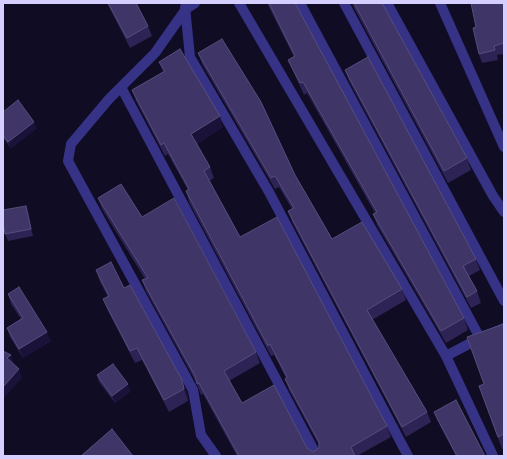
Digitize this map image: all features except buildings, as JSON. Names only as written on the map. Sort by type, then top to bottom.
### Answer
[{"type":"street","points":[[195,3],[185,6],[155,53],[121,87],[71,144],[68,161],[193,390],[201,436],[216,456]]},
{"type":"street","points":[[239,3],[446,356],[493,456]]},
{"type":"street","points":[[300,3],[480,338]]},
{"type":"street","points":[[344,3],[504,302]]},
{"type":"street","points":[[387,3],[493,196],[504,212]]},
{"type":"street","points":[[440,3],[504,147]]},
{"type":"street","points":[[185,6],[190,57],[269,192],[408,456]]},
{"type":"street","points":[[121,87],[317,456]]},
{"type":"street","points":[[446,356],[480,338],[504,328]]}]
